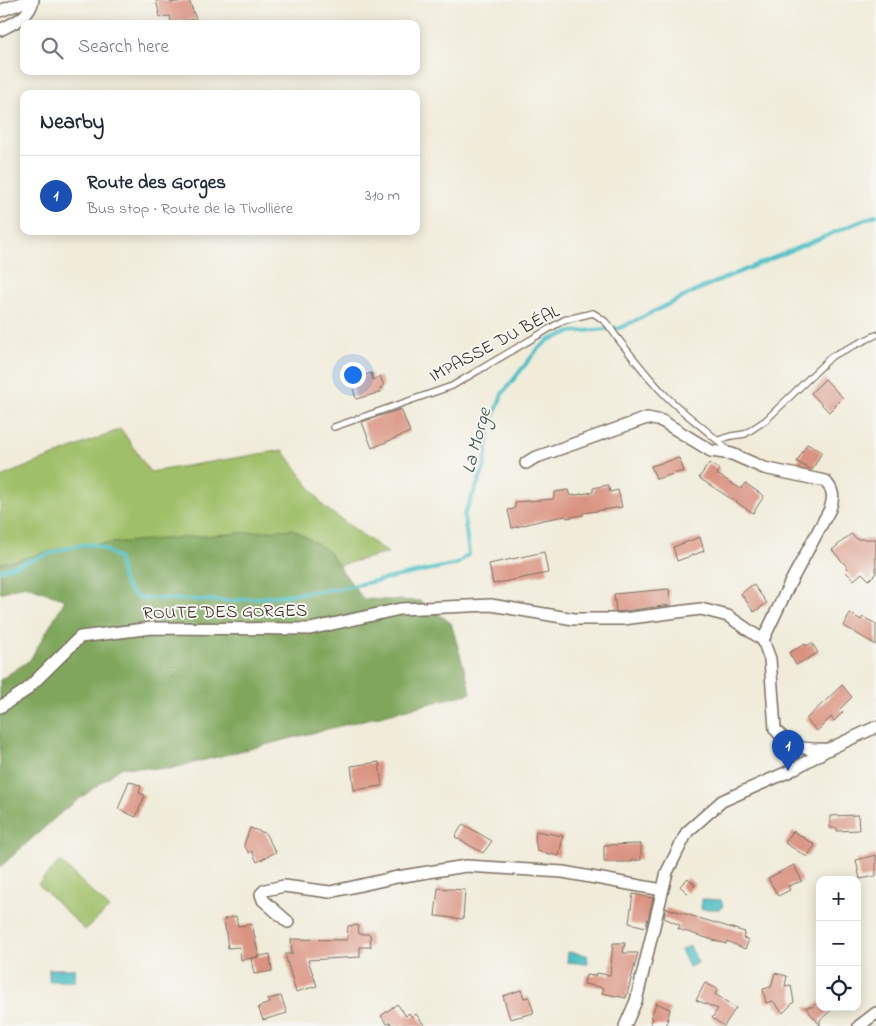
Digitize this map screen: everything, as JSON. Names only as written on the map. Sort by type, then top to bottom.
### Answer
[{"type":"street","points":[[0,11],[29,0]]},
{"type":"street","points":[[0,30],[25,17],[31,8],[33,0]]},
{"type":"street","points":[[526,463],[542,455],[647,418],[662,421],[711,451],[732,454],[764,468],[825,481],[832,489],[833,500],[830,509],[790,583],[763,640],[770,659],[775,729],[782,738],[798,748],[807,750],[829,749]]},
{"type":"street","name":"ROUTE DES GORGES","points":[[0,708],[25,691],[80,637],[152,628],[310,629],[400,609],[491,605],[574,619],[623,619],[674,611],[715,611],[740,622],[763,640]]},
{"type":"street","points":[[625,1026],[636,1000],[666,872],[687,832],[722,801],[790,771],[829,749],[876,727]]},
{"type":"street","points":[[288,922],[263,900],[261,894],[265,890],[284,886],[330,892],[397,877],[466,866],[563,872],[662,890]]},
{"type":"street","points":[[858,1026],[876,1013]]},
{"type":"lane","name":"IMPASSE DU BÉAL","points":[[334,427],[452,386],[564,320],[593,313],[609,323],[618,339],[666,396],[719,440],[732,454]]},
{"type":"lane","points":[[719,440],[745,434],[766,420],[832,356],[876,335]]},
{"type":"green space","points":[[121,429],[150,472],[283,450],[324,507],[388,553],[319,570],[120,543],[0,587],[0,477]]},
{"type":"green space","points":[[293,529],[327,550],[363,599],[420,601],[451,623],[471,693],[169,769],[122,767],[63,811],[0,867],[0,680],[30,660],[65,600],[25,585],[0,593],[0,563],[71,546]]},
{"type":"green space","points":[[60,861],[109,908],[85,930],[38,884]]},
{"type":"water","points":[[702,899],[721,900],[723,906],[720,909],[701,909]]},
{"type":"water","points":[[690,946],[698,963],[689,967],[681,950]]},
{"type":"water","points":[[568,952],[587,955],[588,964],[567,962]]},
{"type":"water","points":[[49,969],[75,969],[75,981],[49,981]]},
{"type":"building","points":[[156,0],[171,0],[171,3],[189,0],[196,19],[171,20],[170,16],[160,17]]},
{"type":"building","points":[[371,373],[373,380],[380,376],[384,386],[380,388],[381,392],[356,399],[351,380]]},
{"type":"building","points":[[825,379],[843,398],[829,412],[811,393]]},
{"type":"building","points":[[401,409],[410,432],[372,448],[362,422]]},
{"type":"building","points":[[807,444],[822,452],[812,470],[797,462]]},
{"type":"building","points":[[679,458],[684,471],[656,479],[651,466]]},
{"type":"building","points":[[709,463],[720,470],[717,474],[741,489],[745,483],[764,496],[753,513],[699,478]]},
{"type":"building","points":[[608,485],[610,492],[618,490],[622,507],[583,513],[583,515],[567,518],[566,516],[543,520],[512,528],[508,510],[514,509],[516,502],[553,499],[555,492],[568,490],[570,496],[593,492],[593,488]]},
{"type":"building","points":[[851,534],[857,539],[876,539],[876,573],[869,580],[862,573],[854,580],[845,571],[848,568],[832,550]]},
{"type":"building","points":[[700,537],[704,551],[677,561],[673,547]]},
{"type":"building","points":[[544,552],[548,573],[493,584],[489,564]]},
{"type":"building","points":[[753,584],[767,603],[754,612],[741,594]]},
{"type":"building","points":[[669,589],[671,605],[616,612],[614,594]]},
{"type":"building","points":[[850,613],[861,620],[863,617],[876,624],[876,645],[844,626]]},
{"type":"building","points":[[812,643],[818,653],[796,665],[789,653],[805,644],[806,646]]},
{"type":"building","points":[[842,685],[852,697],[840,709],[843,712],[834,721],[831,717],[817,731],[806,719]]},
{"type":"building","points":[[379,762],[382,786],[354,790],[351,766]]},
{"type":"building","points":[[129,781],[141,786],[139,793],[145,795],[136,817],[118,809]]},
{"type":"building","points":[[858,815],[859,830],[837,831],[837,828],[830,828],[830,816]]},
{"type":"building","points":[[463,824],[492,841],[483,853],[455,837]]},
{"type":"building","points":[[250,828],[265,833],[276,852],[257,862],[252,851],[249,853],[244,845]]},
{"type":"building","points":[[536,831],[563,836],[559,856],[537,851]]},
{"type":"building","points":[[793,831],[815,845],[807,857],[785,843]]},
{"type":"building","points":[[641,844],[641,860],[632,860],[632,862],[604,862],[604,845]]},
{"type":"building","points":[[876,855],[876,876],[861,879],[856,860]]},
{"type":"building","points":[[794,865],[802,881],[788,886],[790,890],[778,896],[768,878]]},
{"type":"building","points":[[688,878],[695,885],[687,893],[680,886]]},
{"type":"building","points":[[438,888],[465,890],[463,919],[435,916]]},
{"type":"building","points":[[633,894],[653,898],[646,927],[629,923]]},
{"type":"building","points":[[666,908],[745,932],[743,938],[749,940],[745,949],[727,941],[726,944],[678,929],[680,925],[664,918]]},
{"type":"building","points":[[236,916],[238,926],[252,924],[259,957],[241,960],[239,947],[228,948],[224,919]]},
{"type":"building","points":[[358,925],[359,934],[370,934],[371,947],[360,947],[360,957],[308,960],[317,986],[296,992],[285,954],[292,954],[291,939],[347,940],[348,926]]},
{"type":"building","points":[[613,943],[625,943],[623,953],[638,953],[626,998],[602,993],[604,988],[584,984],[586,975],[595,976],[596,973],[610,975]]},
{"type":"building","points":[[270,954],[272,971],[254,974],[251,958]]},
{"type":"building","points":[[775,973],[787,976],[785,986],[791,985],[794,1002],[783,1013],[773,1001],[766,1003],[763,989],[771,987]]},
{"type":"building","points":[[705,983],[718,989],[715,994],[736,1008],[724,1026],[712,1018],[718,1009],[696,1000]]},
{"type":"building","points":[[521,990],[524,998],[529,997],[534,1013],[510,1019],[503,996]]},
{"type":"building","points":[[281,996],[287,1013],[263,1020],[258,1007],[270,1003],[268,999]]},
{"type":"building","points":[[656,1003],[670,1009],[666,1026],[650,1026]]},
{"type":"building","points":[[397,1004],[406,1016],[409,1013],[412,1017],[416,1014],[425,1026],[392,1026],[390,1022],[387,1024],[381,1016]]},
{"type":"building","points":[[816,1004],[816,1011],[830,1011],[820,1020],[820,1025],[805,1007],[812,1007]]},
{"type":"waterway","name":"La Morge","points":[[0,570],[75,546],[95,545],[105,549],[119,559],[124,582],[130,591],[140,598],[231,601],[337,589],[457,564],[469,554],[464,515],[484,469],[490,427],[502,394],[537,350],[549,340],[571,332],[620,328],[706,286],[876,215]]},
{"type":"place","name":"Route des Gorges","points":[[788,771]]}]
